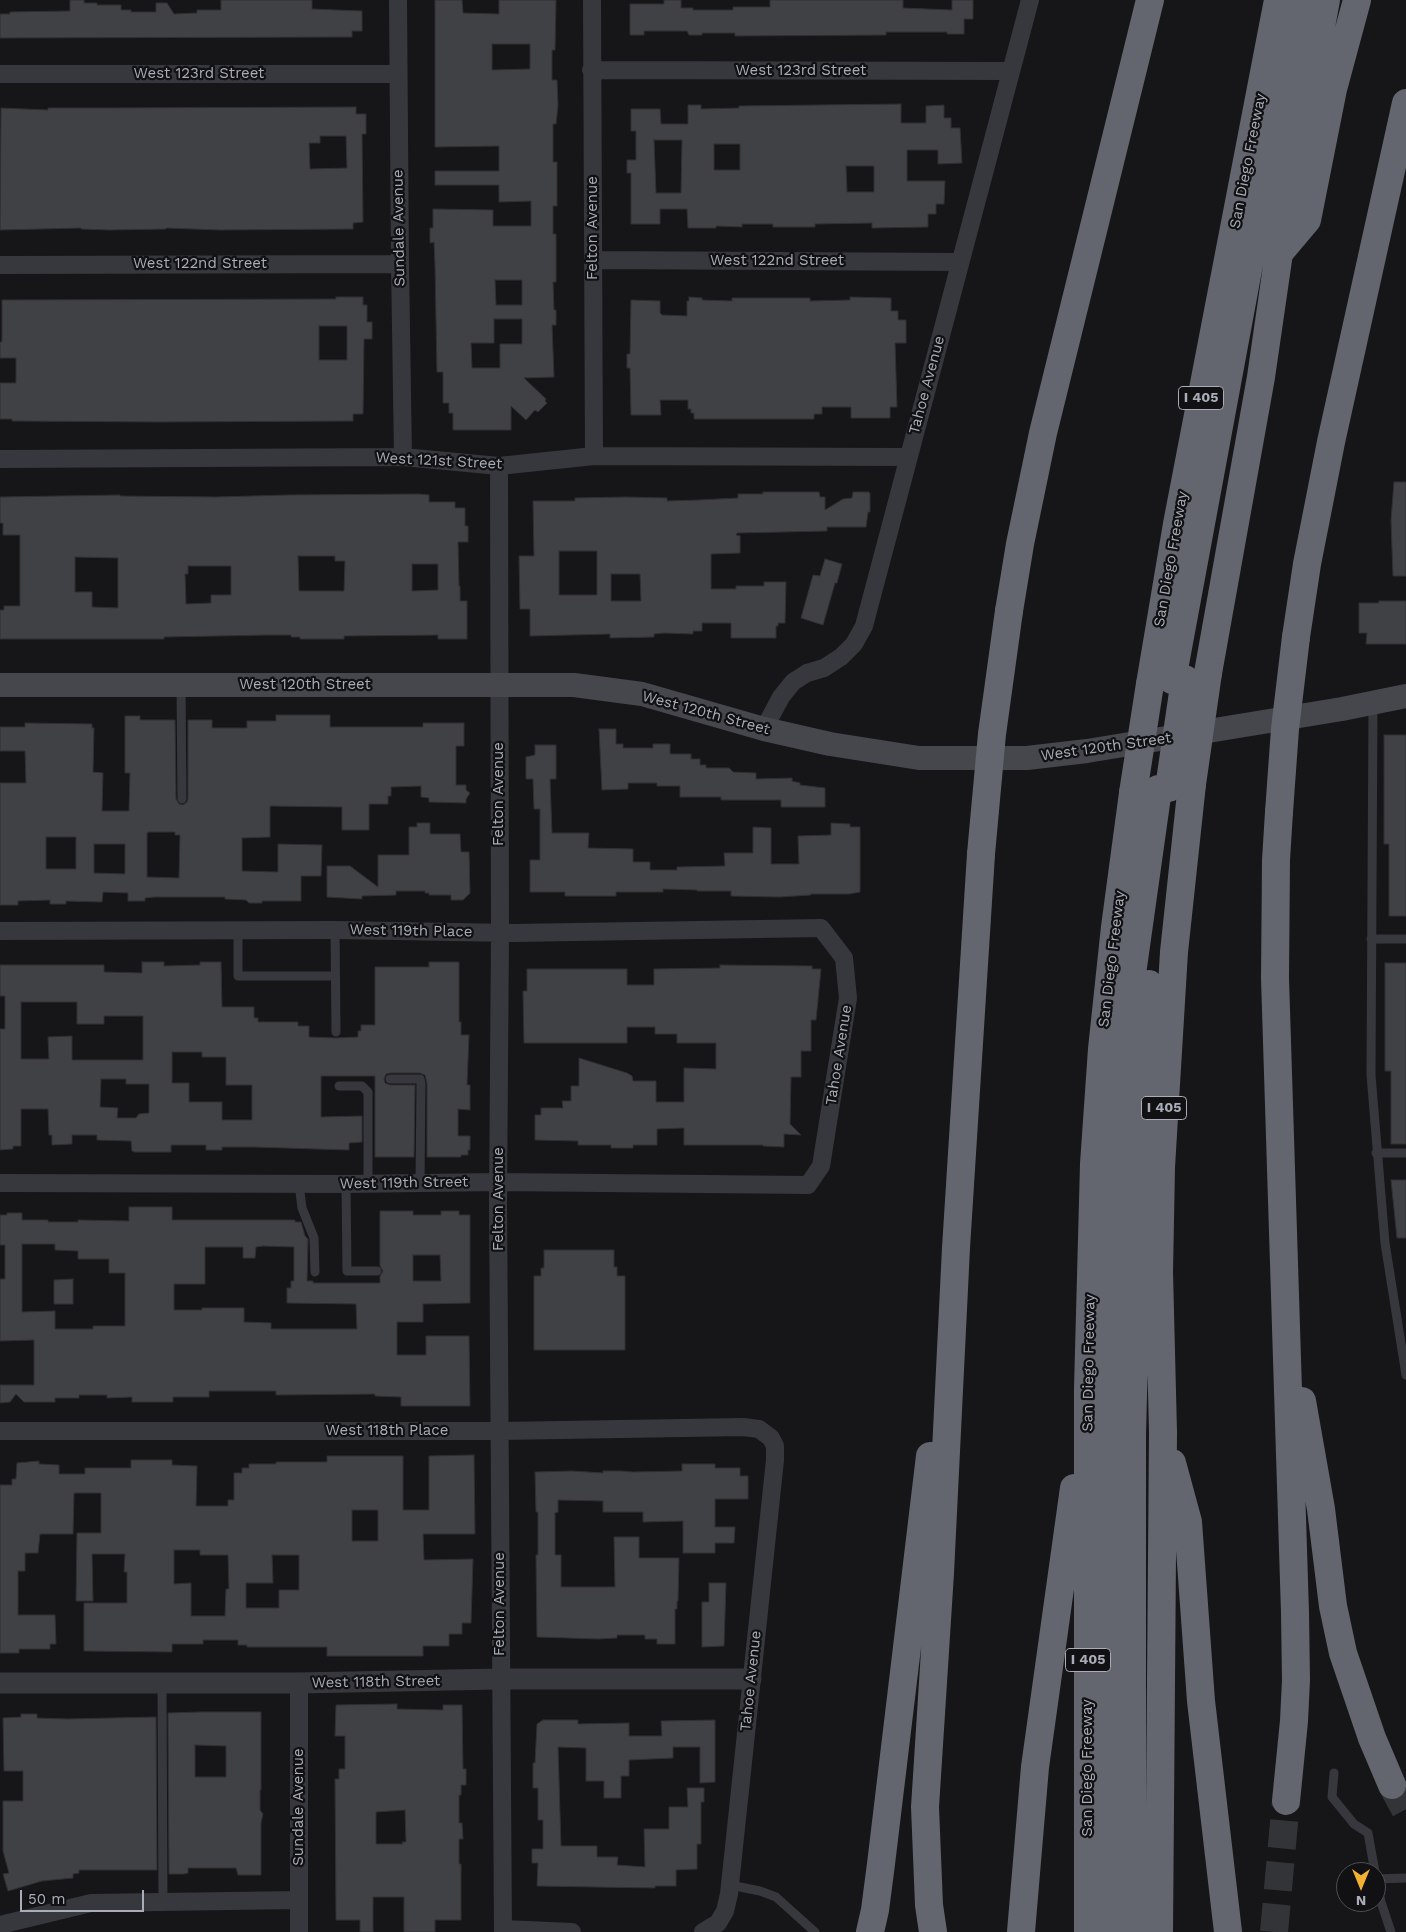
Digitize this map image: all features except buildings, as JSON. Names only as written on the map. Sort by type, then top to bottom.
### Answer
[{"type":"highway","points":[[933,1932],[928,1887],[925,1807],[940,1573],[956,1248],[981,854],[992,734],[1020,544],[1043,434],[1150,0]]},
{"type":"highway","name":"San Diego Freeway","points":[[1159,1932],[1163,1432],[1159,1272],[1161,1167],[1174,952],[1163,789],[1179,679],[1177,524],[1278,0]]},
{"type":"highway","points":[[1179,679],[1298,0]]},
{"type":"highway","name":"San Diego Freeway","points":[[1088,1932],[1088,1388],[1094,1164],[1101,1058],[1115,927],[1163,789],[1179,679],[1261,377],[1279,253],[1326,0]]},
{"type":"highway","points":[[1279,253],[1307,220],[1333,90],[1357,0]]},
{"type":"highway","points":[[1179,679],[1292,85],[1316,54]]},
{"type":"highway","points":[[1286,1801],[1294,1722],[1296,1651],[1275,978],[1278,812],[1285,728],[1307,564],[1331,442],[1406,103]]},
{"type":"highway","points":[[1109,1932],[1110,1337],[1116,1145],[1132,974],[1163,789]]},
{"type":"highway","points":[[1132,1932],[1132,1435],[1139,1160],[1154,893],[1163,789]]},
{"type":"highway","points":[[870,1932],[876,1901],[956,1248]]},
{"type":"highway","points":[[1285,1306],[1321,1509],[1333,1606],[1343,1653],[1372,1738],[1392,1786]]},
{"type":"highway","points":[[1021,1932],[1035,1767],[1088,1388]]},
{"type":"highway","points":[[1163,1432],[1188,1522],[1201,1701],[1228,1932]]},
{"type":"main road","name":"West 120th Street","points":[[0,685],[574,686],[642,694],[764,729],[830,744],[919,758],[1027,758],[1086,751],[1406,696]]},
{"type":"street","name":"Sundale Avenue","points":[[398,0],[403,456]]},
{"type":"street","name":"Felton Avenue","points":[[592,0],[594,456]]},
{"type":"street","name":"Tahoe Avenue","points":[[764,729],[780,697],[793,682],[807,673],[824,668],[841,658],[854,644],[864,626],[1030,0]]},
{"type":"street","name":"West 123rd Street","points":[[591,70],[1011,71]]},
{"type":"street","name":"West 123rd Street","points":[[0,74],[398,74]]},
{"type":"street","name":"West 122nd Street","points":[[593,260],[960,262]]},
{"type":"street","name":"West 122nd Street","points":[[0,265],[400,264]]},
{"type":"street","name":"West 121st Street","points":[[0,458],[403,456],[499,466],[594,456],[908,457]]},
{"type":"street","name":"Felton Avenue","points":[[499,466],[500,932],[498,1182],[503,1930]]},
{"type":"street","name":"Tahoe Avenue","points":[[808,1185],[821,1166],[848,998],[844,958],[821,928]]},
{"type":"street","name":"West 119th Place","points":[[0,931],[335,930],[500,932],[821,928]]},
{"type":"street","name":"West 119th Street","points":[[0,1183],[368,1184],[498,1182],[808,1185]]},
{"type":"street","name":"West 118th Place","points":[[0,1431],[500,1431],[743,1427],[759,1429],[771,1438]]},
{"type":"street","name":"Tahoe Avenue","points":[[710,1928],[725,1912],[730,1885],[775,1460],[775,1446],[771,1438]]},
{"type":"street","name":"West 118th Street","points":[[0,1683],[299,1683],[751,1679]]},
{"type":"street","name":"Sundale Avenue","points":[[299,1683],[299,1932]]},
{"type":"street","points":[[0,1925],[91,1903],[299,1900]]},
{"type":"street","points":[[503,1930],[572,1932]]},
{"type":"lane","points":[[181,685],[182,799]]},
{"type":"lane","points":[[1373,703],[1371,1075],[1385,1243],[1406,1375]]},
{"type":"lane","points":[[335,930],[336,1032]]},
{"type":"lane","points":[[238,931],[238,976],[335,976]]},
{"type":"lane","points":[[1371,939],[1406,939]]},
{"type":"lane","points":[[390,1079],[420,1079],[422,1083],[420,1183]]},
{"type":"lane","points":[[339,1086],[362,1086],[368,1092],[368,1184]]},
{"type":"lane","points":[[1376,1153],[1406,1153]]},
{"type":"lane","points":[[299,1184],[302,1208],[314,1238],[315,1272]]},
{"type":"lane","points":[[346,1184],[347,1271],[377,1271]]},
{"type":"lane","points":[[162,1683],[163,1902]]},
{"type":"lane","points":[[1334,1773],[1332,1797],[1354,1824],[1368,1833],[1373,1862]]},
{"type":"lane","points":[[1386,1879],[1406,1878]]},
{"type":"lane","points":[[730,1885],[760,1891],[776,1898],[815,1932]]},
{"type":"lane","points":[[1384,1912],[1391,1932]]},
{"type":"tunnel","points":[[1392,1785],[1406,1811]]},
{"type":"tunnel","points":[[1274,1932],[1286,1801]]}]
